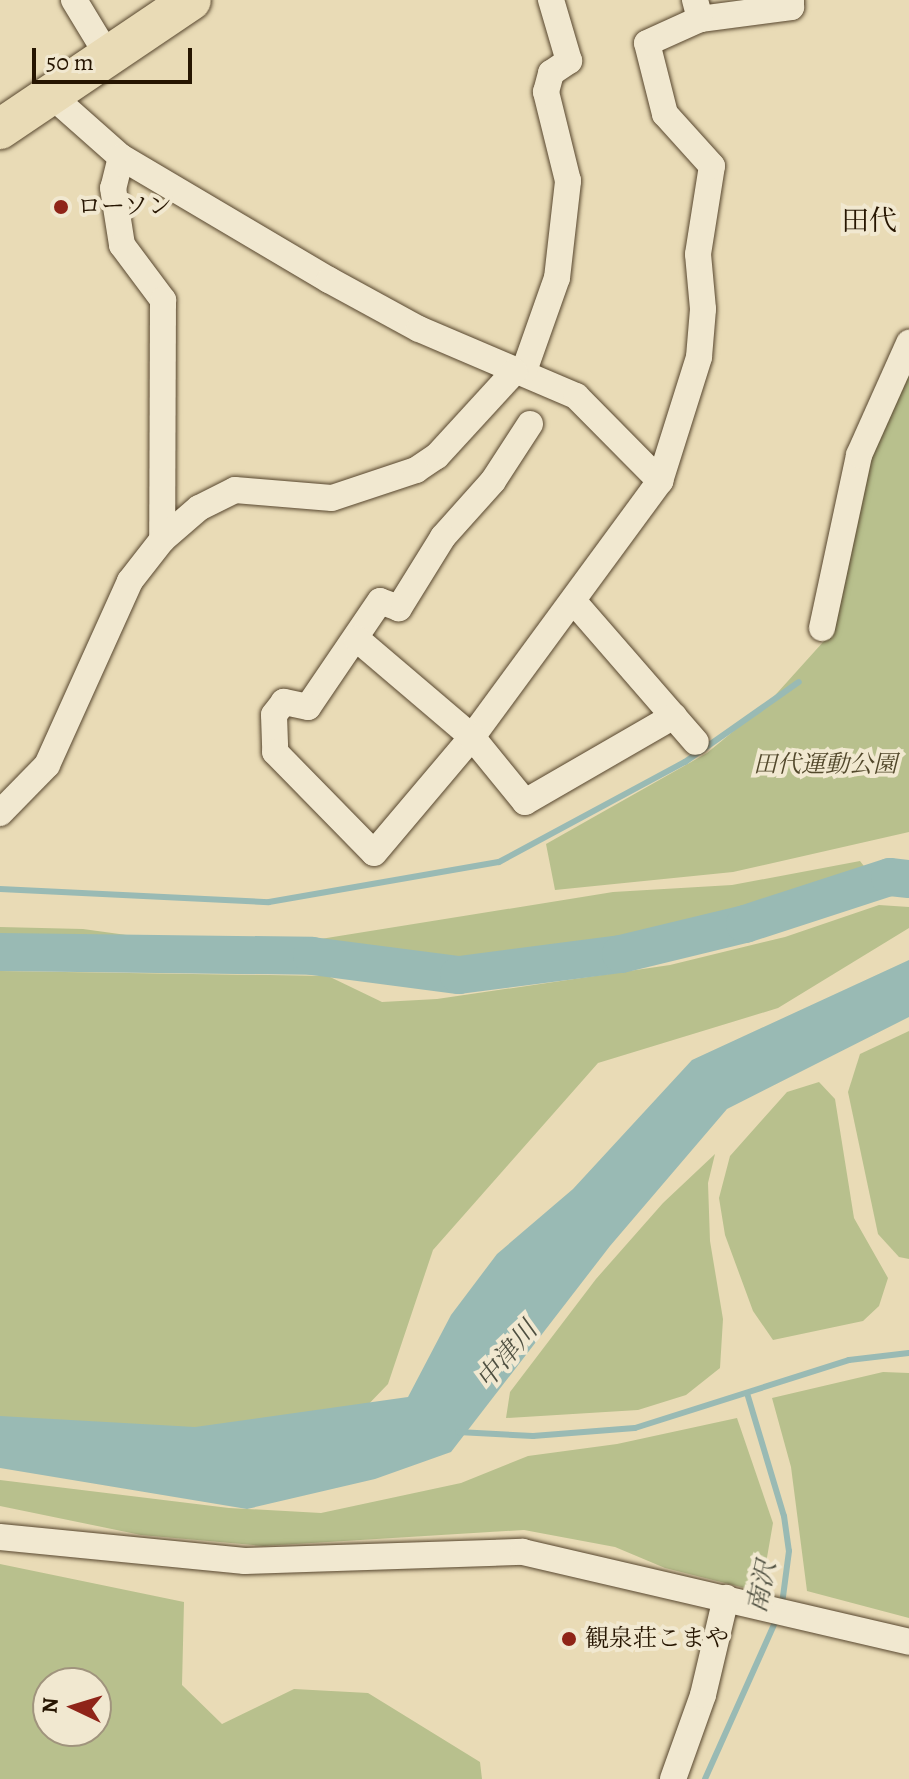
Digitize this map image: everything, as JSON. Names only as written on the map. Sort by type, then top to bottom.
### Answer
[{"type":"main road","points":[[3,122],[52,96],[191,0]]},
{"type":"street","points":[[74,0],[108,56]]},
{"type":"street","points":[[0,813],[47,765],[130,581],[162,540],[199,508],[235,490],[332,498],[416,470],[437,456],[520,371],[557,278],[568,181],[546,92],[551,73],[569,61],[551,0]]},
{"type":"street","points":[[530,424],[493,481],[443,537],[399,608],[380,601],[308,707],[284,702],[274,715],[275,752],[374,853],[472,737],[575,603],[660,481],[699,357],[703,309],[698,254],[712,166],[665,114],[647,43],[698,10],[722,12],[791,7],[791,0]]},
{"type":"street","points":[[52,96],[121,157],[419,329],[520,371],[588,405],[660,481]]},
{"type":"street","points":[[121,157],[113,188],[122,245],[163,300],[162,540]]},
{"type":"street","points":[[822,628],[859,455],[909,343]]},
{"type":"street","points":[[575,603],[696,742]]},
{"type":"street","points":[[357,639],[472,737],[525,802],[674,716]]},
{"type":"street","points":[[0,1537],[257,1562],[523,1552],[909,1642]]},
{"type":"street","points":[[673,1779],[736,1600]]},
{"type":"green space","name":"田代運動公園","points":[[909,364],[909,832],[733,872],[555,890],[546,844],[707,753],[769,702],[833,631],[869,457]]},
{"type":"green space","points":[[860,861],[870,874],[800,900],[568,950],[450,966],[277,946],[613,892],[732,885]]},
{"type":"green space","points":[[879,905],[909,907],[909,928],[778,1008],[598,1063],[433,1250],[388,1384],[362,1411],[246,1427],[104,1427],[0,1417],[0,971],[328,976],[382,1002],[437,999],[670,965],[785,937]]},
{"type":"green space","points":[[0,927],[83,929],[141,937],[139,947],[0,944]]},
{"type":"green space","points":[[909,1031],[909,1259],[899,1257],[878,1234],[848,1092],[860,1054]]},
{"type":"green space","points":[[819,1082],[835,1099],[854,1218],[888,1278],[879,1306],[863,1321],[773,1340],[753,1311],[725,1235],[719,1198],[730,1156],[787,1092]]},
{"type":"green space","points":[[715,1154],[708,1183],[710,1241],[723,1319],[720,1368],[686,1395],[638,1410],[506,1418],[510,1392],[596,1279],[663,1203]]},
{"type":"green space","points":[[883,1372],[909,1373],[909,1618],[807,1591],[791,1467],[772,1398]]},
{"type":"green space","points":[[737,1418],[773,1523],[761,1592],[665,1568],[615,1547],[524,1530],[263,1546],[141,1535],[0,1506],[0,1480],[229,1508],[321,1513],[461,1483],[528,1456],[617,1444]]},
{"type":"green space","points":[[0,1564],[184,1602],[182,1685],[222,1724],[294,1689],[368,1693],[480,1762],[482,1779],[0,1779]]},
{"type":"water","name":"中津川","points":[[909,960],[909,1017],[727,1109],[610,1246],[451,1452],[375,1479],[247,1509],[0,1468],[0,1416],[195,1427],[408,1397],[451,1315],[497,1254],[573,1189],[692,1060]]},
{"type":"waterway","points":[[0,889],[269,902],[499,862],[685,762],[799,682]]},
{"type":"waterway","points":[[0,952],[312,956],[459,975],[621,954],[745,924],[890,877],[909,879]]},
{"type":"waterway","points":[[458,1432],[533,1436],[635,1428],[849,1360],[909,1353]]},
{"type":"waterway","name":"南沢","points":[[747,1393],[784,1516],[789,1551],[782,1604]]},
{"type":"waterway","name":"南沢","points":[[705,1779],[777,1618]]},
{"type":"place","name":"ローソン","points":[[61,207]]},
{"type":"place","name":"観泉荘こまや","points":[[569,1639]]},
{"type":"district","name":"田代","points":[[869,221]]}]
